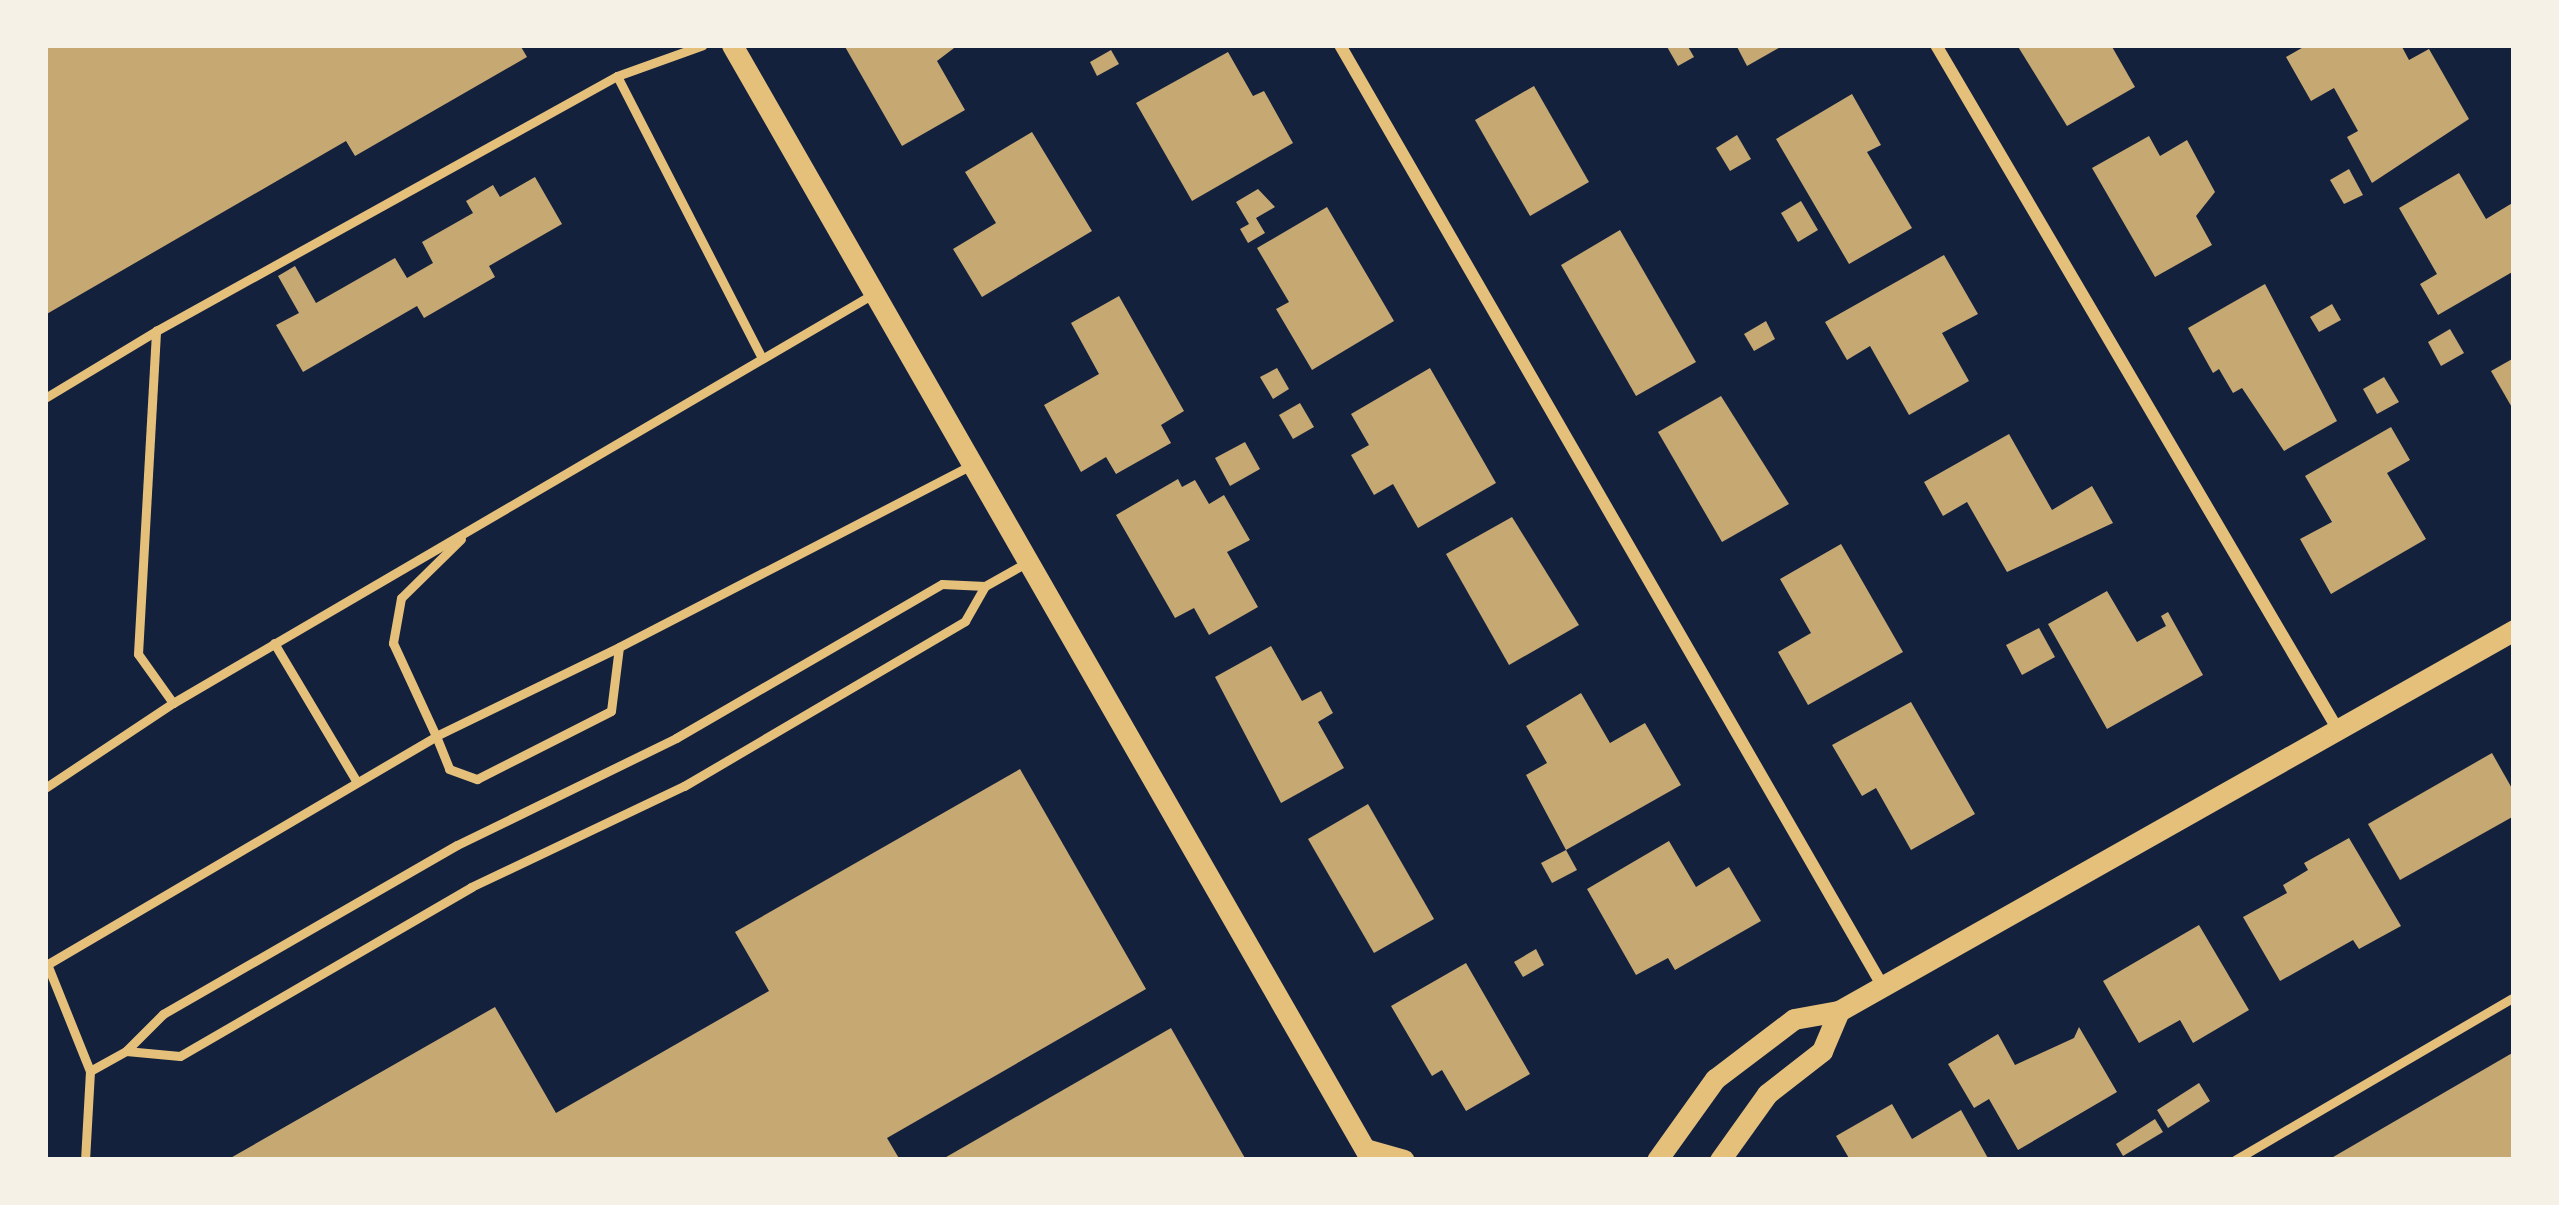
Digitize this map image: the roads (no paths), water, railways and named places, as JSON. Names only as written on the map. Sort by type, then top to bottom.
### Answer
[{"type":"street","points":[[732,45],[1370,1155],[1404,1160]]},
{"type":"street","points":[[1340,45],[1882,985]]},
{"type":"street","points":[[1936,45],[2338,730]]},
{"type":"street","points":[[1658,1160],[1715,1079],[1794,1019],[1838,1011],[2514,630]]},
{"type":"street","points":[[1720,1160],[1756,1105],[1822,1051],[1838,1011]]},
{"type":"lane","points":[[45,398],[156,331],[617,76],[704,45]]},
{"type":"lane","points":[[617,76],[762,358]]},
{"type":"lane","points":[[45,788],[172,703],[874,293]]},
{"type":"lane","points":[[156,331],[138,654],[172,703]]},
{"type":"lane","points":[[85,1160],[90,1071],[46,962],[436,736],[974,464]]},
{"type":"lane","points":[[474,527],[401,598],[393,643],[449,769],[477,779],[611,711],[619,647]]},
{"type":"lane","points":[[90,1071],[126,1051],[163,1014],[457,845],[676,738],[942,584],[985,586],[1031,561]]},
{"type":"lane","points":[[126,1051],[180,1057],[471,887],[684,786],[965,621],[985,586]]},
{"type":"lane","points":[[274,643],[357,782]]},
{"type":"lane","points":[[2235,1160],[2514,997]]}]
